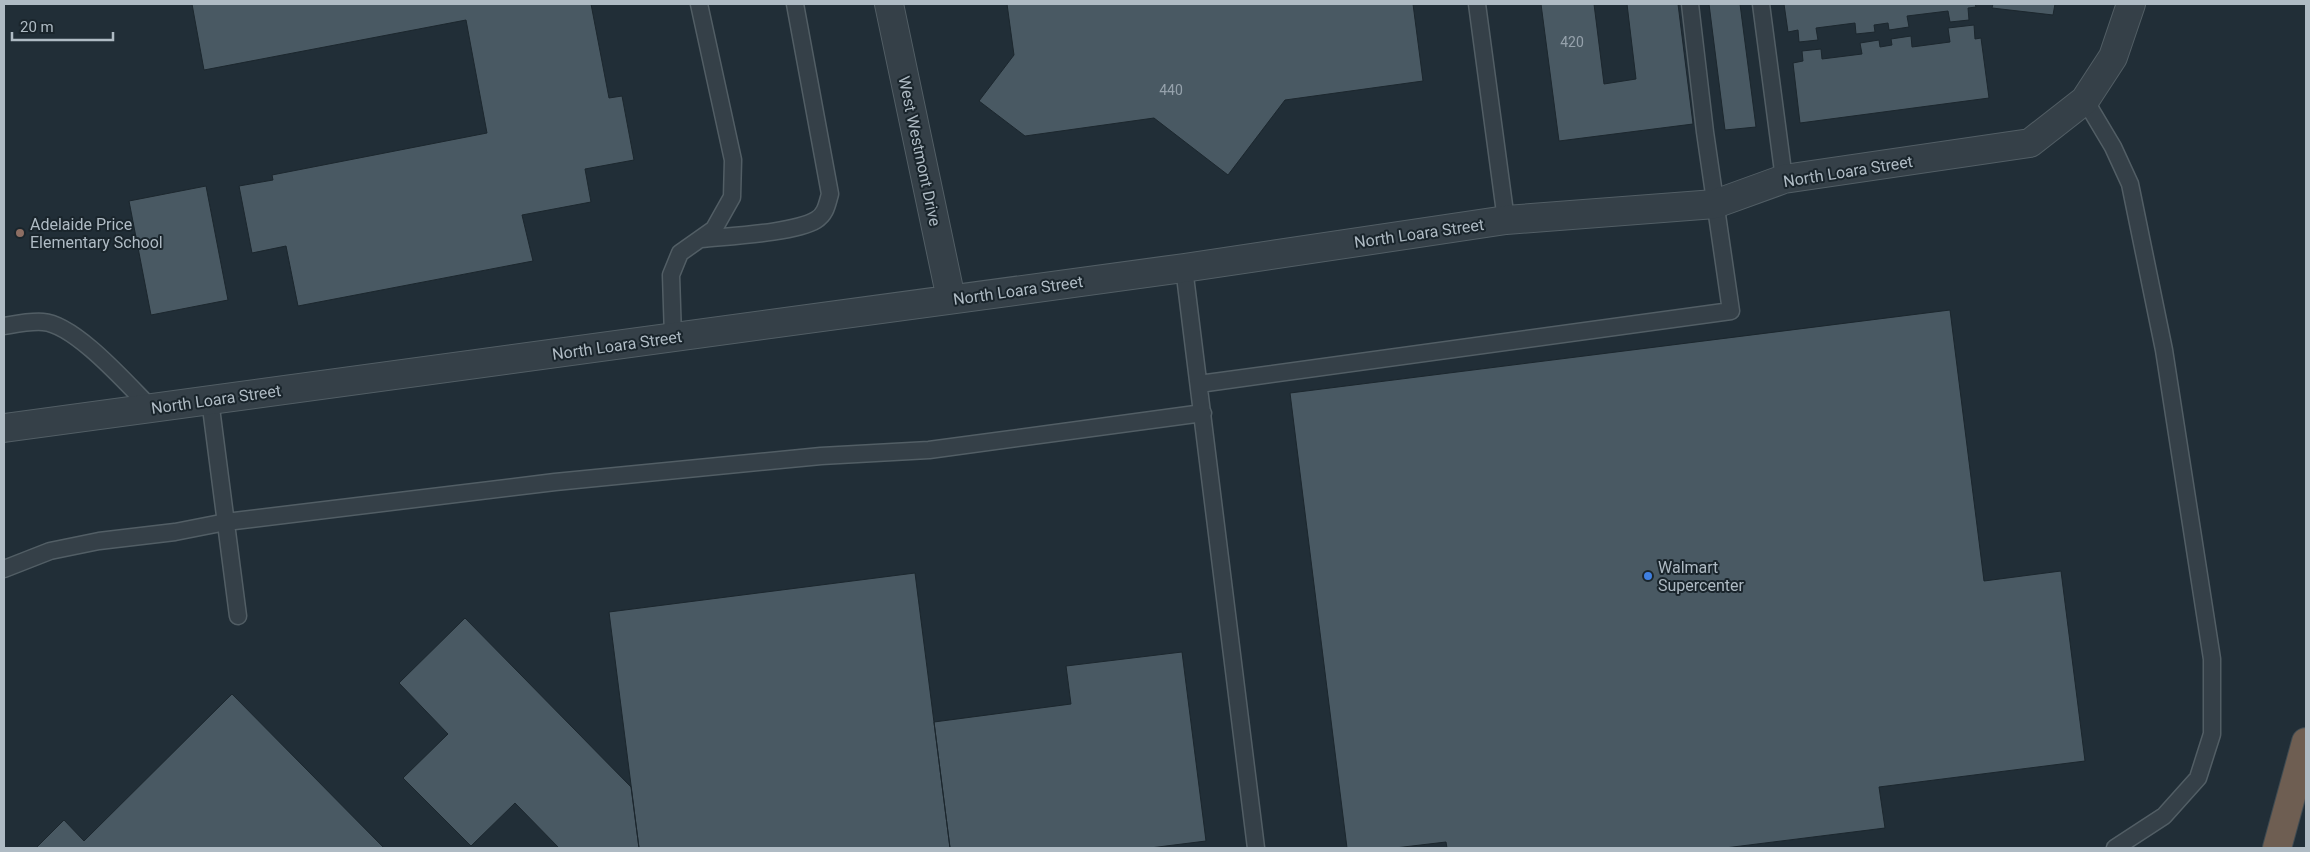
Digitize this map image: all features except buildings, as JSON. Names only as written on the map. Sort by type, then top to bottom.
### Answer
[{"type":"highway","points":[[2277,848],[2306,742]]},
{"type":"street","name":"West Westmont Drive","points":[[889,4],[951,299]]},
{"type":"street","points":[[2085,100],[2113,57],[2132,4]]},
{"type":"street","name":"North Loara Street","points":[[4,428],[1184,268],[1506,220],[1715,204],[1784,179],[2030,143],[2085,100]]},
{"type":"lane","points":[[673,337],[671,275],[680,253],[714,229],[732,197],[733,160],[699,4]]},
{"type":"lane","points":[[699,240],[796,228],[816,220],[826,209],[830,194],[796,4]]},
{"type":"lane","points":[[1477,4],[1506,220]]},
{"type":"lane","points":[[1199,384],[1731,310],[1715,204],[1690,4]]},
{"type":"lane","points":[[1761,4],[1784,179]]},
{"type":"lane","points":[[2085,100],[2113,147],[2130,184],[2164,350],[2212,660],[2212,734],[2198,778],[2164,816],[2115,848]]},
{"type":"lane","points":[[1184,268],[1256,848]]},
{"type":"lane","points":[[4,326],[44,322],[59,327],[73,335],[96,354],[151,408]]},
{"type":"lane","points":[[210,400],[238,616]]},
{"type":"lane","points":[[4,569],[50,551],[226,522],[556,482],[821,456],[928,450],[1203,413]]},
{"type":"place","name":"Adelaide Price Elementary School","points":[[20,233]]},
{"type":"place","name":"Walmart Supercenter","points":[[1648,576]]}]
